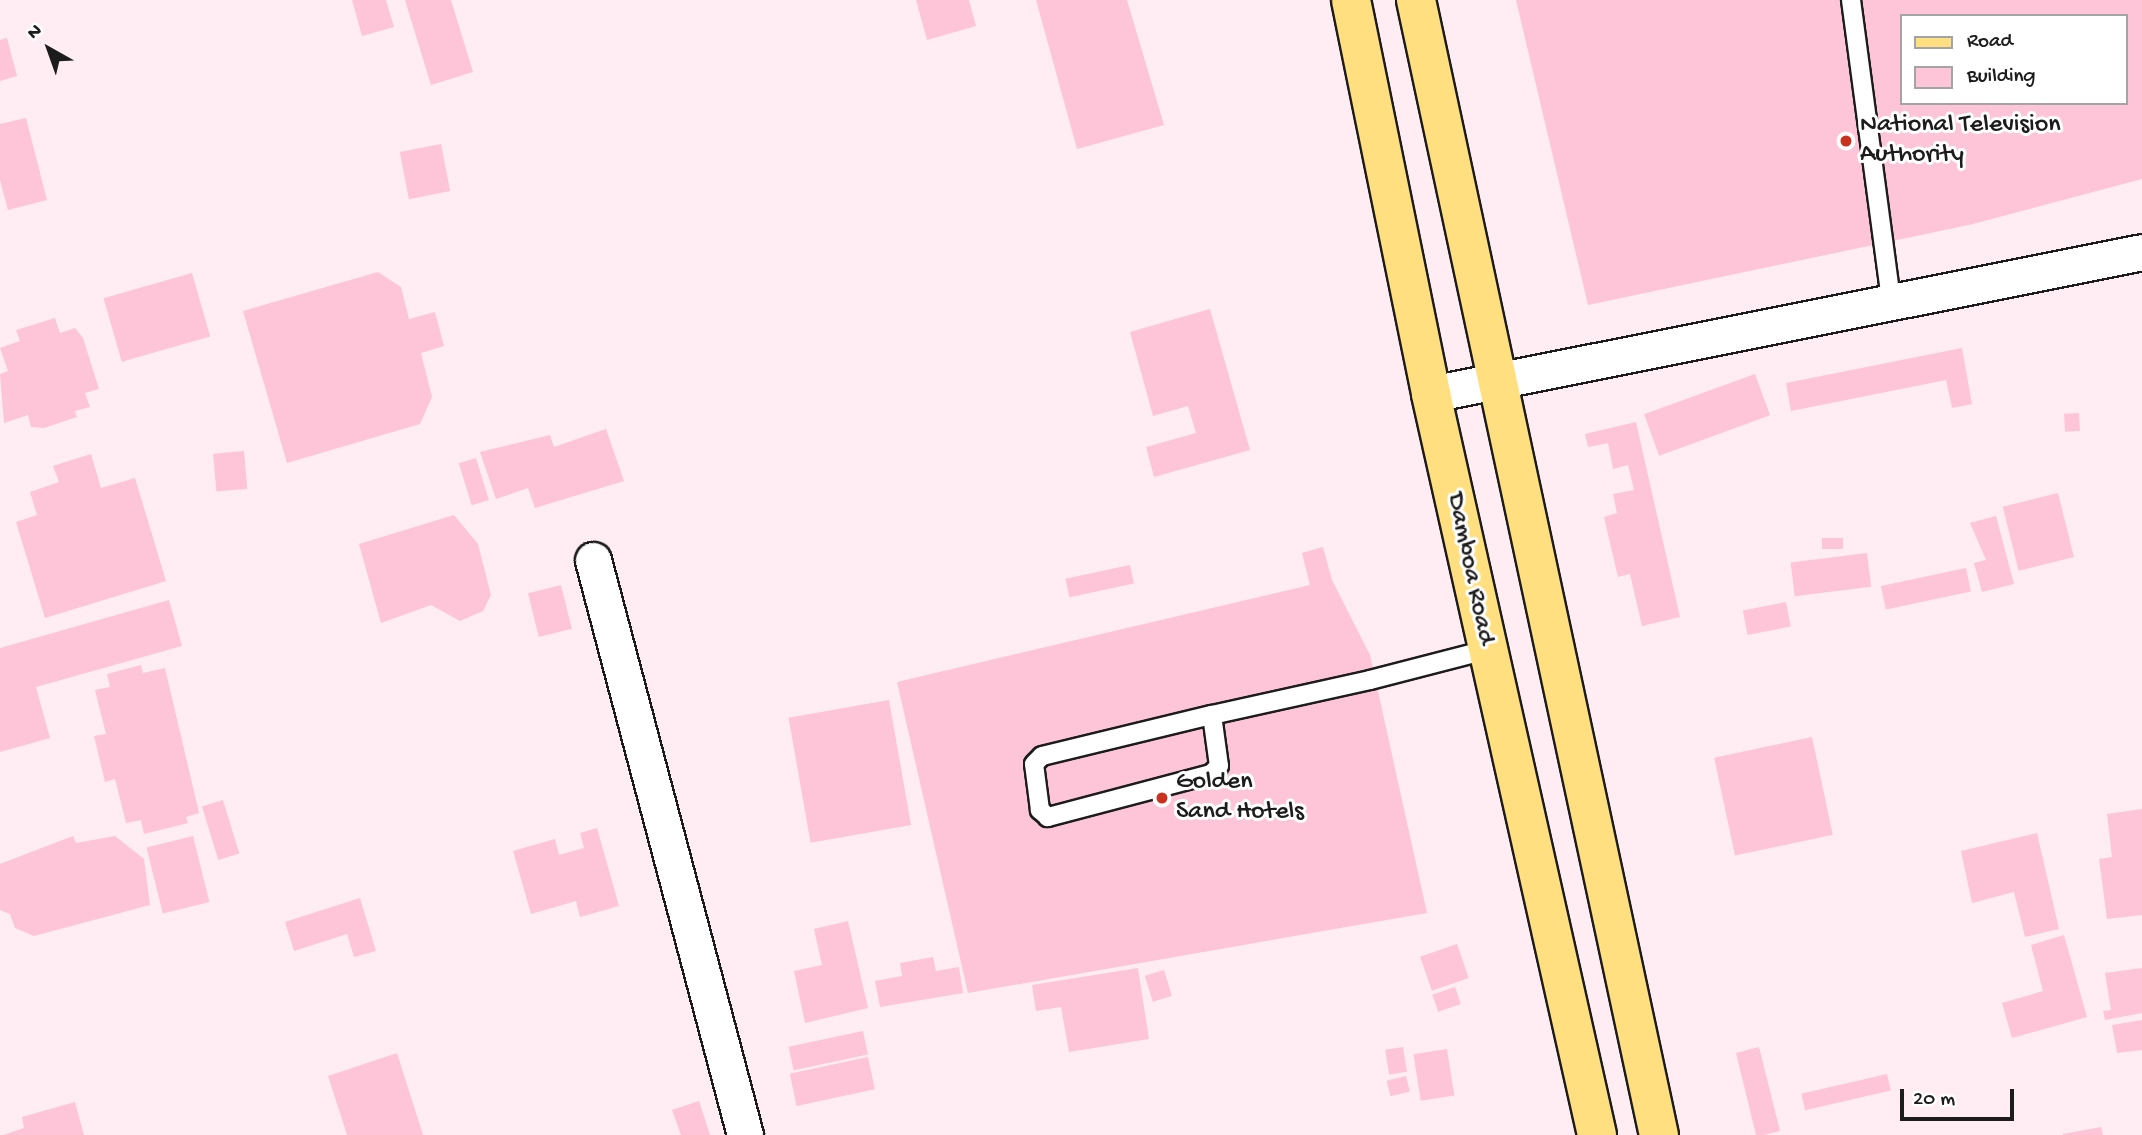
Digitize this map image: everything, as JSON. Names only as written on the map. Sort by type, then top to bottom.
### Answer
[{"type":"main road","name":"Damboa Road","points":[[1351,0],[1486,650],[1597,1135]]},
{"type":"main road","points":[[1416,0],[1659,1135]]},
{"type":"street","points":[[1431,394],[1495,378],[2142,252]]},
{"type":"street","points":[[593,560],[745,1135]]},
{"type":"lane","points":[[1851,0],[1891,301]]},
{"type":"lane","points":[[1212,715],[1219,766],[1211,774],[1048,817],[1040,810],[1034,764],[1042,756],[1212,715],[1486,650]]},
{"type":"building","points":[[352,0],[386,0],[394,27],[362,36]]},
{"type":"building","points":[[405,0],[451,0],[473,72],[431,85]]},
{"type":"building","points":[[916,0],[969,0],[976,26],[927,40]]},
{"type":"building","points":[[1036,0],[1127,0],[1164,125],[1077,149]]},
{"type":"building","name":"National Television Authority","points":[[1516,0],[2142,0],[2142,179],[1973,224],[1588,305]]},
{"type":"building","points":[[7,38],[17,76],[0,81],[0,40]]},
{"type":"building","points":[[26,118],[47,200],[8,210],[0,180],[0,124]]},
{"type":"building","points":[[441,144],[450,191],[409,199],[400,152]]},
{"type":"building","points":[[378,272],[401,287],[409,319],[435,312],[444,346],[421,353],[432,397],[420,424],[287,463],[243,311]]},
{"type":"building","points":[[192,273],[210,336],[122,362],[104,298]]},
{"type":"building","points":[[1210,309],[1250,450],[1154,477],[1146,447],[1196,433],[1188,406],[1153,416],[1130,332]]},
{"type":"building","points":[[55,318],[60,333],[75,328],[83,338],[99,389],[85,393],[90,407],[75,411],[77,417],[44,428],[31,427],[28,415],[4,423],[0,374],[8,371],[0,348],[20,341],[16,330]]},
{"type":"building","points":[[1962,348],[1972,404],[1952,408],[1946,380],[1791,411],[1786,383]]},
{"type":"building","points":[[1755,374],[1770,415],[1659,456],[1644,414]]},
{"type":"building","points":[[2079,413],[2080,431],[2065,432],[2064,414]]},
{"type":"building","points":[[1636,422],[1680,617],[1642,626],[1630,574],[1618,577],[1604,517],[1617,513],[1613,494],[1634,490],[1628,465],[1613,469],[1608,443],[1588,447],[1585,434]]},
{"type":"building","points":[[606,429],[624,481],[535,508],[528,488],[496,499],[480,452],[550,435],[554,447]]},
{"type":"building","points":[[244,451],[247,489],[216,492],[213,454]]},
{"type":"building","points":[[91,454],[101,488],[135,478],[166,581],[45,618],[16,522],[37,515],[30,492],[59,482],[53,466]]},
{"type":"building","points":[[476,458],[489,500],[472,505],[459,463]]},
{"type":"building","points":[[2058,493],[2074,557],[2019,571],[2003,507]]},
{"type":"building","points":[[454,515],[478,544],[491,595],[483,611],[460,621],[431,605],[381,623],[359,544]]},
{"type":"building","points":[[1996,516],[2014,584],[1982,592],[1974,563],[1986,560],[1970,523]]},
{"type":"building","points":[[1822,538],[1843,538],[1843,549],[1822,549]]},
{"type":"building","name":"Golden Sand Hotels","points":[[1323,547],[1332,580],[1370,655],[1427,913],[968,993],[897,682],[1310,585],[1302,553]]},
{"type":"building","points":[[1867,553],[1871,587],[1795,596],[1791,562]]},
{"type":"building","points":[[1130,565],[1134,584],[1069,597],[1065,579]]},
{"type":"building","points":[[1966,568],[1971,591],[1886,610],[1881,586]]},
{"type":"building","points":[[561,585],[572,629],[539,637],[528,593]]},
{"type":"building","points":[[169,600],[182,646],[36,687],[50,738],[0,752],[0,648]]},
{"type":"building","points":[[1786,602],[1791,627],[1748,635],[1743,610]]},
{"type":"building","points":[[141,665],[143,673],[165,668],[199,813],[186,817],[188,823],[144,834],[141,820],[126,823],[115,779],[105,782],[94,736],[106,734],[95,690],[110,687],[107,674]]},
{"type":"building","points":[[889,700],[911,825],[811,843],[789,718]]},
{"type":"building","points":[[1812,737],[1833,835],[1735,856],[1714,758]]},
{"type":"building","points":[[223,800],[239,854],[218,860],[202,806]]},
{"type":"building","points":[[2142,809],[2142,915],[2107,919],[2099,859],[2112,857],[2107,814]]},
{"type":"building","points":[[597,828],[619,906],[580,917],[576,901],[531,914],[513,851],[555,839],[559,855],[584,848],[580,833]]},
{"type":"building","points":[[2037,833],[2059,929],[2025,937],[2014,892],[1972,903],[1961,851]]},
{"type":"building","points":[[73,836],[76,843],[115,836],[144,859],[150,905],[34,936],[15,928],[10,914],[0,910],[0,864]]},
{"type":"building","points":[[193,836],[209,902],[163,914],[146,848]]},
{"type":"building","points":[[360,898],[376,951],[354,957],[347,934],[294,951],[285,922]]},
{"type":"building","points":[[848,921],[868,1008],[805,1023],[794,971],[822,965],[814,929]]},
{"type":"building","points":[[2064,935],[2087,1017],[2012,1038],[2002,1003],[2043,991],[2031,945]]},
{"type":"building","points":[[1457,944],[1469,978],[1432,991],[1420,957]]},
{"type":"building","points":[[933,957],[936,971],[959,967],[963,993],[880,1007],[875,981],[902,976],[900,963]]},
{"type":"building","points":[[1138,968],[1149,1039],[1069,1052],[1061,1007],[1036,1011],[1032,985]]},
{"type":"building","points":[[2142,968],[2142,1013],[2105,1020],[2103,1011],[2111,1010],[2105,973]]},
{"type":"building","points":[[1164,970],[1172,996],[1153,1002],[1145,976]]},
{"type":"building","points":[[1455,987],[1461,1004],[1438,1012],[1432,995]]},
{"type":"building","points":[[2142,1020],[2142,1050],[2117,1053],[2112,1025]]},
{"type":"building","points":[[863,1031],[868,1054],[794,1070],[789,1047]]},
{"type":"building","points":[[1403,1047],[1407,1072],[1389,1075],[1385,1050]]},
{"type":"building","points":[[1759,1047],[1780,1131],[1764,1135],[1756,1135],[1736,1053]]},
{"type":"building","points":[[1447,1049],[1454,1095],[1421,1101],[1413,1054]]},
{"type":"building","points":[[397,1053],[423,1135],[347,1135],[328,1076]]},
{"type":"building","points":[[868,1057],[875,1089],[797,1106],[790,1074]]},
{"type":"building","points":[[1887,1074],[1891,1091],[1805,1110],[1801,1094]]},
{"type":"building","points":[[1406,1076],[1410,1092],[1390,1096],[1387,1081]]},
{"type":"building","points":[[699,1101],[710,1135],[681,1135],[672,1110]]},
{"type":"building","points":[[75,1102],[84,1135],[3,1135],[24,1128],[22,1117]]},
{"type":"building","points":[[2101,1127],[2103,1135],[2063,1135],[2063,1134]]},
{"type":"place","name":"National Television Authority","points":[[1846,141]]},
{"type":"place","name":"Golden Sand Hotels","points":[[1162,798]]}]
